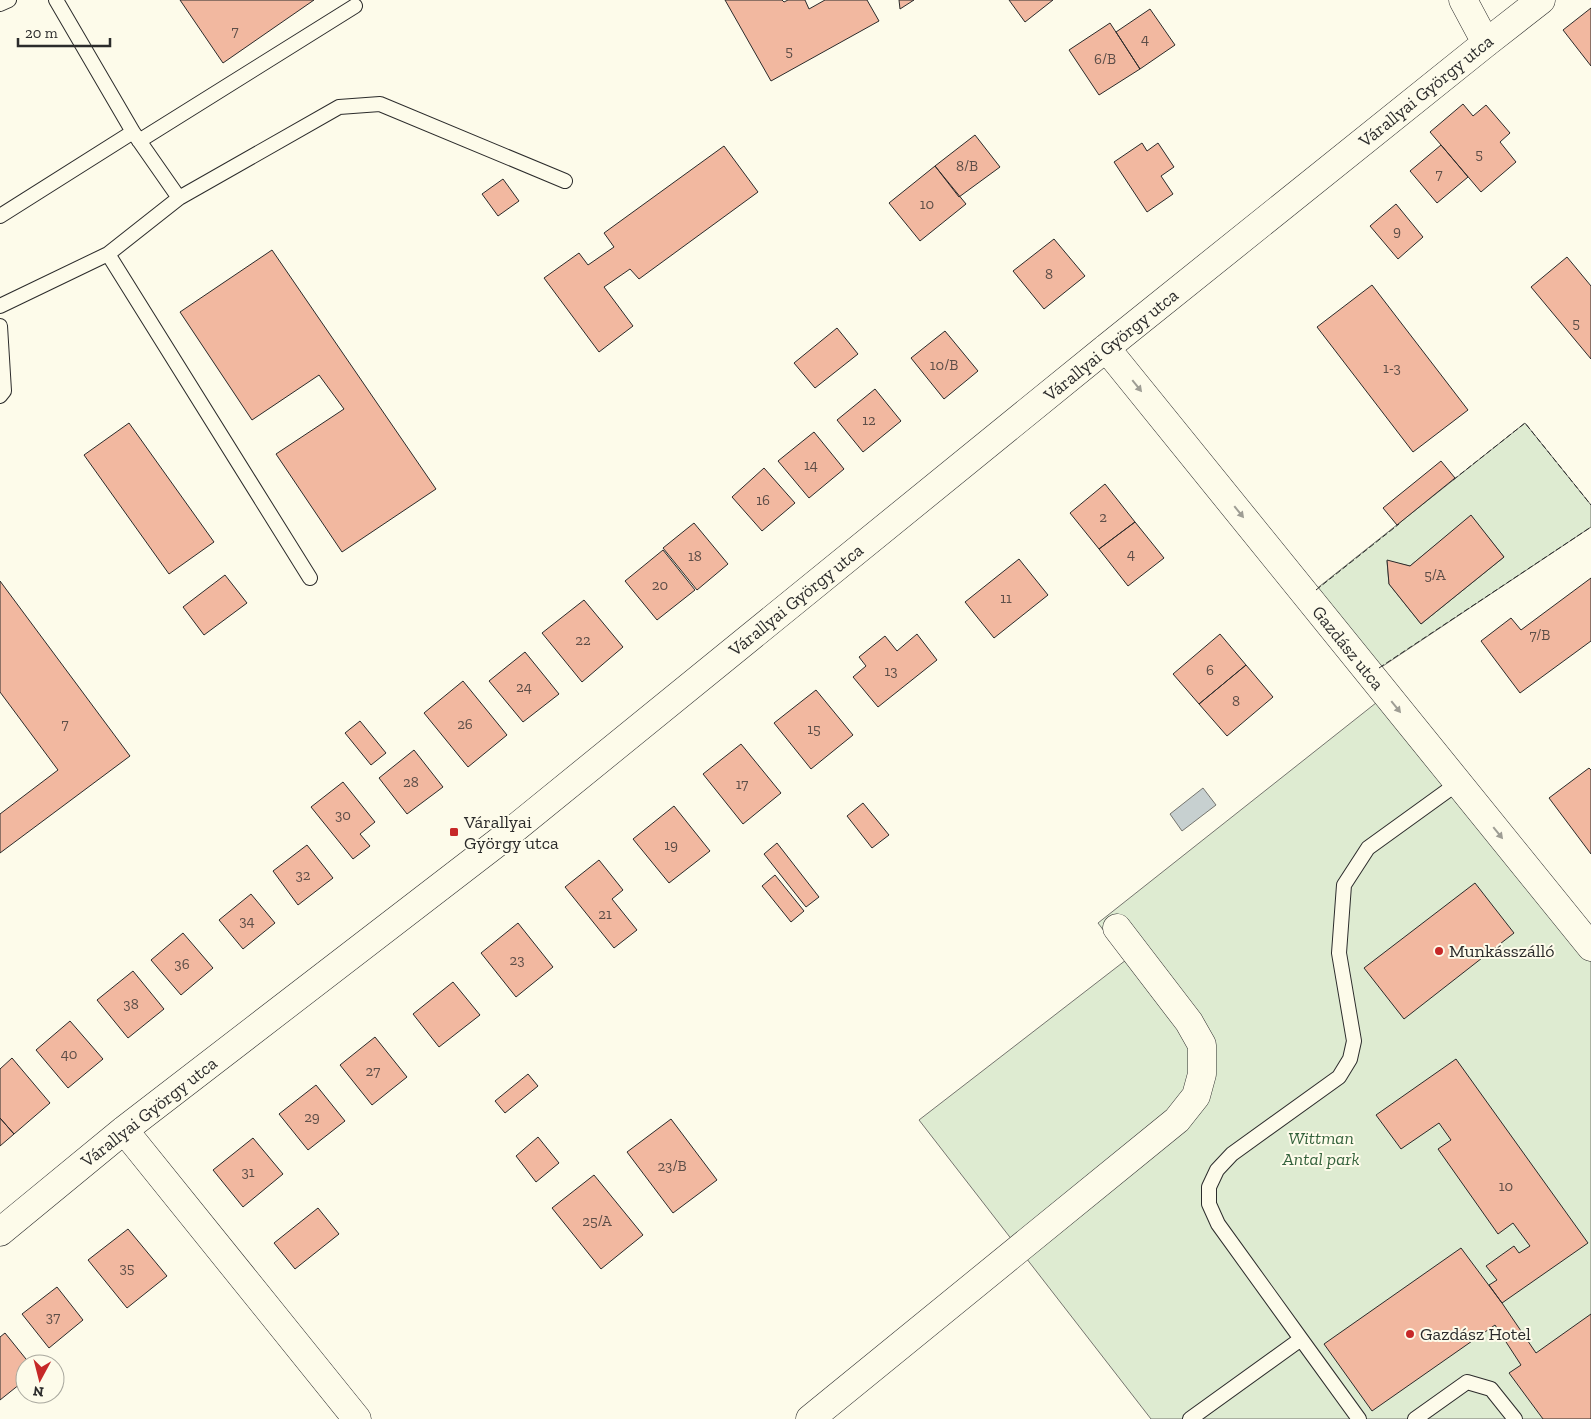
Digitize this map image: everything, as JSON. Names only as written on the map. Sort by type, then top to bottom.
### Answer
[{"type":"street","points":[[1463,0],[1486,43]]},
{"type":"street","name":"Várallyai György utca","points":[[0,1232],[124,1130],[502,839],[1106,348],[1542,0]]},
{"type":"street","name":"Gazdász utca","points":[[1106,348],[1591,947]]},
{"type":"street","points":[[810,1419],[1177,1120],[1196,1096],[1202,1074],[1202,1045],[1190,1022],[1117,928]]},
{"type":"street","points":[[124,1130],[357,1419]]},
{"type":"lane","points":[[0,4],[8,0]]},
{"type":"lane","points":[[56,0],[136,136],[178,198]]},
{"type":"lane","points":[[0,216],[355,6]]},
{"type":"lane","points":[[0,306],[108,254],[178,198],[339,107],[380,104],[565,181]]},
{"type":"lane","points":[[108,254],[310,578]]},
{"type":"lane","points":[[0,326],[4,391],[0,396]]},
{"type":"lane","points":[[1359,1419],[1218,1224],[1209,1204],[1210,1187],[1216,1170],[1232,1154],[1339,1077],[1350,1060],[1354,1041],[1339,953],[1344,885],[1368,848],[1458,783]]},
{"type":"lane","points":[[1190,1419],[1301,1339]]},
{"type":"lane","points":[[1415,1419],[1467,1382],[1491,1389],[1515,1419]]},
{"type":"green space","points":[[1525,423],[1591,505],[1591,527],[1380,668],[1315,590]],"holes":[[[1471,516],[1504,557],[1421,624],[1389,584],[1387,561],[1410,566]]]},
{"type":"green space","name":"Wittman Antal park","points":[[1386,695],[1591,947],[1591,1419],[1151,1419],[919,1120],[1126,960],[1098,923]]},
{"type":"shaded area","points":[[1203,788],[1216,805],[1182,831],[1170,814]]},
{"type":"building","points":[[180,0],[314,0],[223,63]]},
{"type":"building","points":[[725,0],[782,0],[784,2],[788,0],[805,0],[809,9],[825,0],[867,0],[879,21],[771,81]]},
{"type":"building","points":[[899,0],[914,0],[900,9]]},
{"type":"building","points":[[1009,0],[1053,0],[1025,22]]},
{"type":"building","points":[[1591,8],[1591,66],[1563,30]]},
{"type":"building","points":[[1150,9],[1175,45],[1140,69],[1116,32]]},
{"type":"building","points":[[1110,23],[1140,69],[1099,95],[1069,50]]},
{"type":"building","points":[[1463,104],[1473,116],[1486,105],[1510,133],[1500,142],[1516,162],[1481,192],[1430,132]]},
{"type":"building","points":[[975,135],[1000,167],[959,197],[935,166]]},
{"type":"building","points":[[1142,143],[1147,151],[1158,143],[1174,167],[1161,176],[1173,194],[1147,212],[1114,162]]},
{"type":"building","points":[[1441,145],[1468,177],[1437,203],[1410,171]]},
{"type":"building","points":[[724,146],[758,192],[639,279],[630,269],[604,287],[633,326],[599,352],[544,278],[579,253],[588,265],[614,247],[604,233]]},
{"type":"building","points":[[935,166],[966,204],[920,241],[889,203]]},
{"type":"building","points":[[503,179],[519,201],[498,216],[482,194]]},
{"type":"building","points":[[1396,204],[1423,237],[1398,259],[1370,226]]},
{"type":"building","points":[[1054,239],[1085,276],[1044,309],[1013,271]]},
{"type":"building","points":[[272,250],[436,489],[342,552],[276,454],[344,409],[319,375],[252,420],[180,312]]},
{"type":"building","points":[[1567,257],[1591,286],[1591,359],[1531,287]]},
{"type":"building","points":[[1372,285],[1468,410],[1413,452],[1317,327]]},
{"type":"building","points":[[837,328],[858,354],[815,388],[794,363]]},
{"type":"building","points":[[945,331],[978,371],[944,399],[911,358]]},
{"type":"building","points":[[875,389],[901,421],[863,452],[837,420]]},
{"type":"building","points":[[129,423],[214,542],[169,574],[84,455]]},
{"type":"building","points":[[814,432],[844,469],[809,498],[778,461]]},
{"type":"building","points":[[1441,461],[1455,478],[1397,525],[1383,508]]},
{"type":"building","points":[[764,468],[795,503],[762,531],[732,497]]},
{"type":"building","points":[[1105,484],[1135,522],[1099,549],[1070,513]]},
{"type":"building","points":[[1471,515],[1504,557],[1421,624],[1389,584],[1387,560],[1410,566]]},
{"type":"building","points":[[1135,522],[1164,558],[1128,586],[1099,549]]},
{"type":"building","points":[[694,523],[728,564],[697,590],[663,548]]},
{"type":"building","points":[[663,550],[695,590],[657,620],[625,581]]},
{"type":"building","points":[[1019,559],[1048,595],[994,638],[965,602]]},
{"type":"building","points":[[225,575],[247,603],[204,635],[183,607]]},
{"type":"building","points":[[1591,578],[1591,641],[1520,693],[1481,641],[1511,618],[1521,630]]},
{"type":"building","points":[[0,581],[130,756],[0,853],[0,814],[58,770],[0,692]]},
{"type":"building","points":[[584,600],[623,647],[582,682],[542,633]]},
{"type":"building","points":[[917,634],[937,660],[878,707],[853,677],[866,666],[859,657],[885,636],[897,651]]},
{"type":"building","points":[[1220,634],[1246,665],[1199,704],[1173,674]]},
{"type":"building","points":[[525,652],[559,694],[523,722],[489,681]]},
{"type":"building","points":[[1246,665],[1273,697],[1227,736],[1199,704]]},
{"type":"building","points":[[463,681],[507,735],[468,767],[424,713]]},
{"type":"building","points":[[816,690],[853,735],[811,769],[774,723]]},
{"type":"building","points":[[360,721],[386,753],[371,765],[345,733]]},
{"type":"building","points":[[741,744],[781,793],[743,824],[703,774]]},
{"type":"building","points":[[414,750],[443,787],[407,814],[379,778]]},
{"type":"building","points":[[1589,768],[1591,770],[1591,854],[1549,798]]},
{"type":"building","points":[[343,782],[375,822],[360,834],[370,846],[353,859],[311,807]]},
{"type":"building","points":[[863,803],[889,835],[872,848],[847,816]]},
{"type":"building","points":[[674,806],[710,851],[669,883],[633,839]]},
{"type":"building","points":[[777,843],[819,897],[806,907],[764,854]]},
{"type":"building","points":[[307,845],[333,878],[298,905],[273,871]]},
{"type":"building","points":[[599,860],[623,890],[612,899],[637,930],[614,948],[565,887]]},
{"type":"building","points":[[775,875],[804,911],[791,922],[762,886]]},
{"type":"building","name":"Munkásszálló","points":[[1475,883],[1514,933],[1404,1019],[1364,968]]},
{"type":"building","points":[[251,894],[275,923],[243,949],[219,920]]},
{"type":"building","points":[[518,923],[553,967],[516,997],[481,953]]},
{"type":"building","points":[[183,933],[213,968],[181,995],[151,960]]},
{"type":"building","points":[[133,971],[164,1009],[128,1038],[97,1000]]},
{"type":"building","points":[[453,982],[480,1015],[439,1047],[413,1014]]},
{"type":"building","points":[[70,1021],[103,1059],[68,1088],[36,1050]]},
{"type":"building","points":[[375,1037],[407,1077],[372,1105],[340,1065]]},
{"type":"building","points":[[12,1058],[50,1103],[14,1134],[0,1118],[0,1069]]},
{"type":"building","points":[[1456,1059],[1588,1243],[1502,1303],[1489,1285],[1497,1280],[1486,1266],[1514,1246],[1519,1253],[1530,1246],[1513,1223],[1498,1234],[1438,1149],[1451,1140],[1439,1123],[1401,1149],[1376,1115]]},
{"type":"building","points":[[528,1074],[538,1086],[505,1113],[495,1101]]},
{"type":"building","points":[[316,1085],[345,1121],[308,1150],[279,1114]]},
{"type":"building","points":[[0,1118],[14,1134],[0,1146]]},
{"type":"building","points":[[671,1119],[717,1180],[673,1213],[627,1152]]},
{"type":"building","points":[[538,1137],[559,1163],[536,1182],[516,1156]]},
{"type":"building","points":[[253,1138],[283,1174],[243,1207],[213,1170]]},
{"type":"building","points":[[594,1175],[643,1235],[601,1269],[552,1208]]},
{"type":"building","points":[[318,1208],[339,1234],[295,1269],[274,1243]]},
{"type":"building","points":[[128,1229],[167,1276],[127,1308],[88,1260]]},
{"type":"building","name":"Gazdász Hotel","points":[[1461,1248],[1536,1353],[1591,1314],[1591,1419],[1543,1419],[1509,1373],[1521,1365],[1495,1325],[1372,1411],[1324,1344]]},
{"type":"building","points":[[57,1287],[83,1320],[49,1348],[22,1314]]},
{"type":"building","points":[[5,1333],[22,1354],[15,1354],[15,1388],[0,1400],[0,1337]]},
{"type":"fence","points":[[1453,480],[1525,423],[1591,505]]},
{"type":"fence","points":[[1316,590],[1399,524]]},
{"type":"fence","points":[[1379,668],[1591,527]]},
{"type":"place","name":"Várallyai György utca","points":[[454,832]]},
{"type":"place","name":"Munkásszálló","points":[[1439,951]]},
{"type":"place","name":"Gazdász Hotel","points":[[1410,1334]]}]
